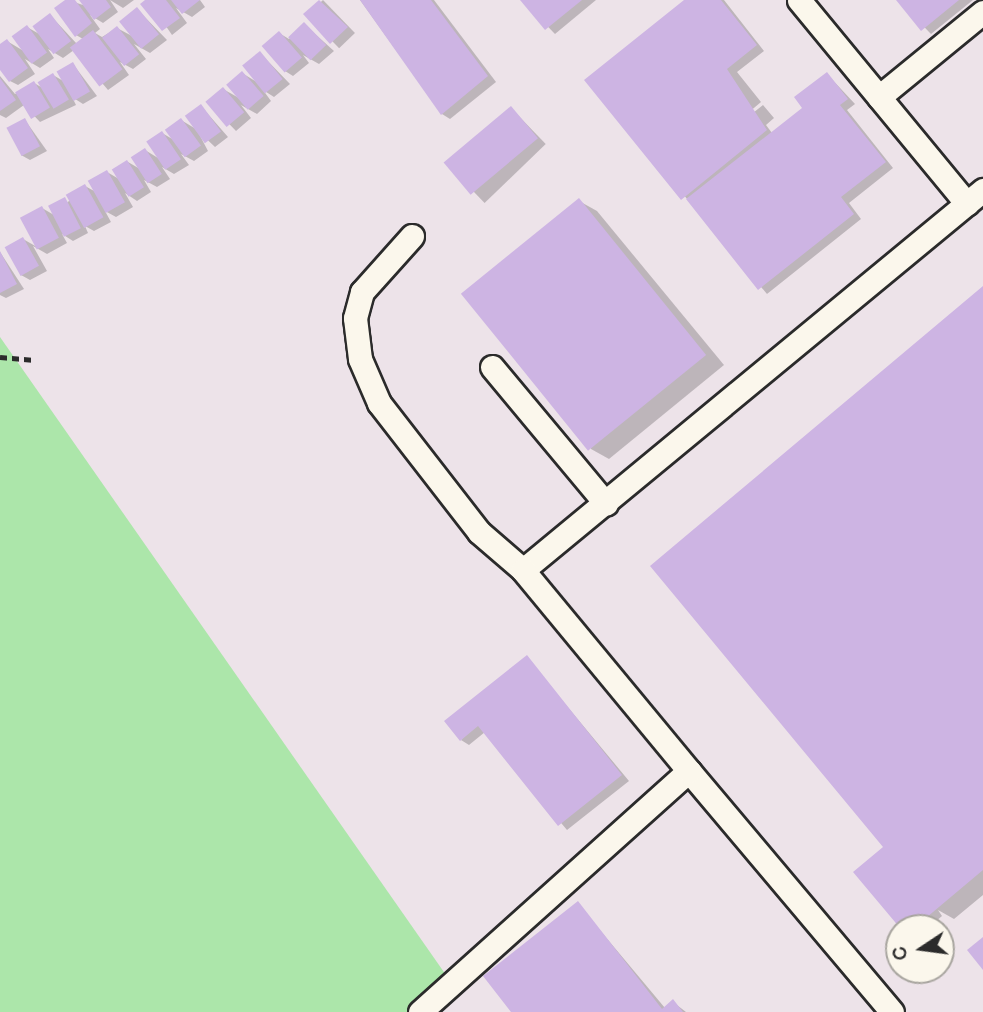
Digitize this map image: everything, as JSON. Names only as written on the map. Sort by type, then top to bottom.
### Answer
[{"type":"lane","points":[[523,570],[975,197],[879,97],[799,0]]},
{"type":"lane","points":[[879,97],[983,12]]},
{"type":"lane","points":[[412,236],[362,292],[355,318],[360,359],[379,403],[480,532],[523,570],[892,1012]]},
{"type":"lane","points":[[492,367],[606,504]]},
{"type":"lane","points":[[420,1012],[689,771]]},
{"type":"path","points":[[0,357],[32,360]]},
{"type":"shaded area","points":[[0,0],[983,0],[983,1012],[10,1012],[0,965]]},
{"type":"green space","points":[[0,337],[446,975],[407,1012],[0,1012]]},
{"type":"building","points":[[65,0],[75,0],[92,23],[75,37],[54,8]]},
{"type":"building","points":[[79,0],[106,0],[111,7],[94,20]]},
{"type":"building","points":[[145,0],[166,0],[180,18],[162,31],[140,4]]},
{"type":"building","points":[[171,0],[200,0],[182,14]]},
{"type":"building","points":[[319,0],[348,27],[330,44],[303,14]]},
{"type":"building","points":[[360,0],[431,0],[488,76],[441,115]]},
{"type":"building","points":[[520,0],[582,0],[545,30]]},
{"type":"building","points":[[684,0],[721,0],[757,45],[727,69],[767,130],[681,200],[584,80]]},
{"type":"building","points":[[896,0],[959,0],[921,31]]},
{"type":"building","points":[[137,7],[159,34],[141,49],[119,21]]},
{"type":"building","points":[[50,13],[71,41],[53,54],[32,26]]},
{"type":"building","points":[[304,22],[326,45],[310,60],[288,37]]},
{"type":"building","points":[[27,25],[47,53],[32,64],[12,36]]},
{"type":"building","points":[[117,26],[139,54],[124,66],[102,38]]},
{"type":"building","points":[[93,30],[122,69],[99,87],[70,47]]},
{"type":"building","points":[[279,31],[302,57],[285,73],[262,46]]},
{"type":"building","points":[[7,39],[28,68],[9,82],[0,70],[0,44]]},
{"type":"building","points":[[260,51],[283,79],[265,93],[242,65]]},
{"type":"building","points":[[73,62],[90,91],[74,101],[57,72]]},
{"type":"building","points":[[242,71],[264,96],[248,110],[226,85]]},
{"type":"building","points":[[827,72],[848,99],[840,105],[886,162],[841,197],[854,214],[758,290],[686,199],[802,108],[794,97]]},
{"type":"building","points":[[53,73],[69,100],[54,109],[38,82]]},
{"type":"building","points":[[0,78],[16,100],[0,111]]},
{"type":"building","points":[[34,81],[50,108],[31,119],[15,92]]},
{"type":"building","points":[[223,87],[244,112],[227,127],[205,102]]},
{"type":"building","points":[[201,104],[221,132],[205,143],[185,116]]},
{"type":"building","points":[[511,106],[538,138],[471,195],[444,163]]},
{"type":"building","points":[[25,118],[40,146],[21,156],[6,128]]},
{"type":"building","points":[[181,118],[201,146],[185,157],[165,130]]},
{"type":"building","points":[[162,131],[181,159],[165,170],[146,142]]},
{"type":"building","points":[[145,148],[162,174],[148,183],[131,157]]},
{"type":"building","points":[[127,160],[144,187],[129,197],[112,170]]},
{"type":"building","points":[[107,170],[125,202],[106,213],[88,181]]},
{"type":"building","points":[[85,184],[103,217],[84,228],[66,195]]},
{"type":"building","points":[[65,197],[81,228],[64,237],[48,206]]},
{"type":"building","points":[[579,198],[706,355],[588,451],[461,294]]},
{"type":"building","points":[[42,206],[59,238],[37,250],[20,218]]},
{"type":"building","points":[[23,237],[39,266],[21,276],[5,247]]},
{"type":"building","points":[[0,251],[17,284],[0,293]]},
{"type":"building","points":[[983,286],[983,870],[931,914],[888,914],[853,872],[883,847],[650,566]]},
{"type":"building","points":[[527,655],[622,775],[558,826],[478,726],[460,741],[444,721]]},
{"type":"building","points":[[578,901],[662,1009],[673,999],[683,1012],[511,1012],[483,976]]},
{"type":"building","points":[[983,937],[983,970],[967,950]]}]
